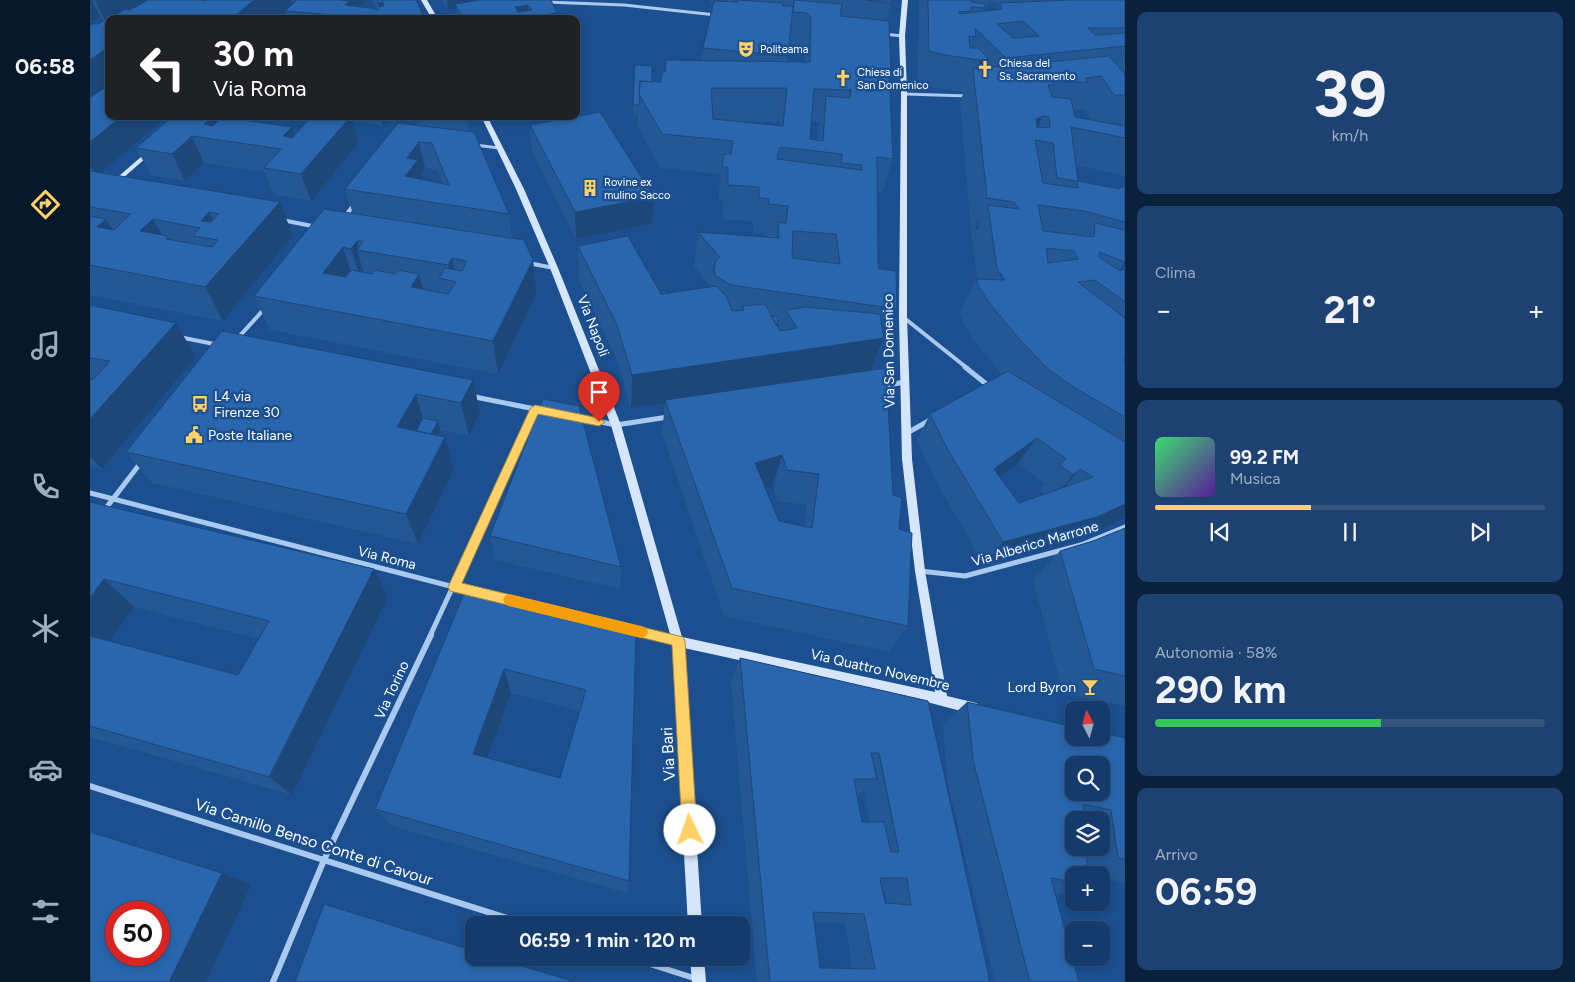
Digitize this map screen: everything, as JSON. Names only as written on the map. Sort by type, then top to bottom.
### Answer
[{"type":"street","points":[[424,0],[434,15]]},
{"type":"street","name":"Via San Domenico","points":[[905,0],[902,36],[904,94],[903,317],[907,459],[920,571],[942,700]]},
{"type":"street","points":[[542,3],[554,1],[624,5],[717,15]]},
{"type":"street","points":[[461,15],[467,14]]},
{"type":"street","points":[[883,33],[902,36]]},
{"type":"street","points":[[904,94],[972,95]]},
{"type":"street","name":"Via Napoli","points":[[486,120],[520,189],[554,268],[616,425],[678,641]]},
{"type":"street","points":[[470,145],[499,148]]},
{"type":"street","points":[[108,188],[157,146]]},
{"type":"street","points":[[108,188],[118,190]]},
{"type":"street","points":[[341,222],[358,199]]},
{"type":"street","points":[[278,220],[326,228]]},
{"type":"street","points":[[526,263],[554,268]]},
{"type":"street","points":[[174,336],[230,347],[268,304]]},
{"type":"street","points":[[903,317],[996,392]]},
{"type":"street","points":[[876,387],[905,382]]},
{"type":"street","points":[[980,391],[989,386]]},
{"type":"street","points":[[468,396],[553,412]]},
{"type":"street","name":"Via Torino","points":[[273,982],[324,860],[454,587],[535,409]]},
{"type":"street","points":[[906,434],[939,415]]},
{"type":"street","points":[[571,416],[616,425],[673,416]]},
{"type":"street","points":[[96,521],[148,453]]},
{"type":"street","name":"Via Roma","points":[[90,493],[454,587],[678,641]]},
{"type":"street","name":"Via Alberico Marrone","points":[[920,571],[965,576],[1081,545],[1125,527]]},
{"type":"street","name":"Via Quattro Novembre","points":[[678,641],[909,696],[942,700],[989,712]]},
{"type":"street","name":"Via Bari","points":[[678,641],[694,916]]},
{"type":"street","name":"Via Camillo Benso Conte di Cavour","points":[[90,786],[501,916]]},
{"type":"street","points":[[655,966],[699,981],[698,966]]},
{"type":"building","points":[[148,0],[254,0],[236,15],[116,15],[125,9],[130,10]]},
{"type":"building","points":[[297,0],[349,1],[345,5],[378,10],[381,6],[384,6],[383,2],[378,3],[377,0],[416,0],[423,15],[334,15],[285,11]]},
{"type":"building","points":[[480,0],[551,0],[557,13],[544,15],[462,15],[455,4]],"holes":[[[528,5],[532,10],[518,12],[515,7]]]},
{"type":"building","points":[[739,0],[783,3],[783,6],[793,6],[788,56],[703,48],[714,1],[738,2]]},
{"type":"building","points":[[794,0],[842,4],[840,16],[889,21],[893,159],[877,157],[878,261],[879,269],[896,271],[897,309],[731,285],[716,276],[714,271],[716,260],[720,257],[698,232],[779,238],[778,222],[786,223],[788,206],[769,204],[769,199],[759,198],[759,187],[728,185],[728,167],[722,167],[724,154],[731,154],[733,141],[662,134],[639,94],[640,81],[661,82],[662,72],[665,72],[666,60],[810,62],[811,17],[807,13],[793,12]],"holes":[[[711,88],[787,88],[783,126],[713,119]],[[814,89],[851,90],[850,98],[826,96],[823,141],[810,139]],[[780,147],[842,154],[841,163],[862,165],[862,170],[777,159]],[[793,231],[836,234],[840,264],[792,258]]]},
{"type":"building","points":[[866,0],[892,0],[892,3]]},
{"type":"building","points":[[928,0],[971,0],[971,2],[985,4],[985,8],[971,7],[971,11],[958,12],[960,14],[1002,9],[1000,3],[1125,0],[1125,28],[1088,28],[1095,35],[1125,33],[1125,46],[1006,58],[975,28],[976,37],[969,36],[970,48],[978,48],[989,59],[980,60],[929,51]],"holes":[[[1023,21],[1039,36],[1013,38],[997,24]]]},
{"type":"building","points":[[105,20],[105,50],[90,60],[90,26]]},
{"type":"building","points":[[1109,56],[1125,74],[1125,95],[1114,95],[1101,76],[1085,78],[1088,82],[1064,82],[1061,79],[1051,79],[1054,85],[1048,85],[1052,97],[1071,99],[1075,117],[1125,126],[1125,138],[1071,127],[1078,181],[1119,189],[1125,185],[1125,222],[1084,211],[1038,205],[1043,231],[1094,237],[1095,223],[1125,230],[1125,262],[1099,252],[1099,257],[1120,271],[1125,269],[1125,302],[1095,280],[1078,282],[1125,318],[1125,358],[1123,360],[1125,362],[1125,417],[1075,388],[1048,369],[1021,341],[990,304],[979,287],[976,279],[1005,280],[997,269],[988,205],[1019,209],[1014,202],[987,198],[973,69]],"holes":[[[1043,116],[1049,117],[1050,128],[1037,127],[1036,119]],[[1035,140],[1053,143],[1057,178],[1077,181],[1078,188],[1043,183]],[[1046,248],[1074,251],[1078,259],[1048,263]]]},
{"type":"building","points":[[635,65],[652,66],[652,82],[640,81],[639,105],[633,105]]},
{"type":"building","points":[[105,87],[105,120],[117,120],[90,142],[90,98]]},
{"type":"building","points":[[600,112],[654,197],[575,212],[530,125],[557,120],[580,120],[580,116]]},
{"type":"building","points":[[168,120],[208,120],[204,124],[213,126],[219,120],[243,120],[292,127],[283,136],[292,138],[308,120],[348,120],[301,174],[264,168],[281,149],[192,136],[172,154],[136,148]]},
{"type":"building","points":[[398,123],[474,132],[509,214],[345,189]],"holes":[[[419,142],[432,143],[449,185],[405,176],[418,160],[407,158]]]},
{"type":"building","points":[[90,171],[280,202],[205,287],[90,265],[90,216],[106,219],[97,227],[114,230],[131,214],[90,207]],"holes":[[[209,212],[219,214],[211,222],[201,221]],[[153,219],[200,228],[193,236],[218,240],[212,247],[166,239],[168,236],[140,231]]]},
{"type":"building","points":[[324,209],[524,240],[533,260],[493,341],[254,296]],"holes":[[[357,241],[363,241],[357,250],[448,265],[452,258],[467,261],[462,271],[445,268],[439,278],[456,282],[448,294],[411,287],[419,274],[398,270],[395,274],[375,270],[372,274],[351,270],[346,277],[323,273],[343,247],[351,249]]]},
{"type":"building","points":[[628,236],[661,294],[716,286],[726,296],[732,311],[744,310],[743,306],[765,304],[780,331],[797,328],[786,310],[806,307],[880,314],[884,338],[632,375],[617,325],[578,246]]},
{"type":"building","points":[[669,291],[669,293],[661,294],[660,292]]},
{"type":"building","points":[[90,305],[176,323],[90,419],[90,379],[93,380],[110,361],[90,358]]},
{"type":"building","points":[[771,316],[778,317],[777,326]]},
{"type":"building","points":[[222,331],[473,380],[461,403],[416,394],[397,427],[445,437],[406,514],[126,452]]},
{"type":"building","points":[[886,368],[893,495],[902,498],[899,529],[912,533],[908,626],[732,588],[665,400]],"holes":[[[782,455],[787,470],[819,474],[812,528],[779,521],[755,463]]]},
{"type":"building","points":[[1008,371],[1125,442],[1125,504],[1097,517],[1003,542],[948,450],[930,414]],"holes":[[[1037,438],[1066,459],[1060,465],[1073,475],[1080,469],[1093,477],[1019,503],[994,469]]]},
{"type":"building","points":[[543,399],[579,406],[621,567],[490,536]]},
{"type":"building","points":[[423,418],[438,421],[431,434],[416,431]]},
{"type":"building","points":[[90,502],[374,569],[269,777],[90,726],[90,636],[238,675],[269,621],[104,579],[90,598]]},
{"type":"building","points":[[1125,528],[1125,676],[1094,669],[1060,551],[1093,541]]},
{"type":"building","points":[[465,591],[636,632],[629,881],[375,809]],"holes":[[[504,669],[586,690],[560,778],[473,754]]]},
{"type":"building","points":[[740,658],[928,701],[989,977],[989,982],[770,982]],"holes":[[[871,753],[879,753],[899,852],[891,852],[884,822],[862,822],[854,779],[877,779]],[[880,878],[907,878],[911,905],[885,903]],[[813,912],[864,914],[875,969],[820,968]]]},
{"type":"building","points":[[967,702],[1065,725],[1065,746],[1110,746],[1110,735],[1125,738],[1125,860],[1118,858],[1111,810],[1083,804],[1083,811],[1065,811],[1065,856],[1087,856],[1087,866],[1065,866],[1065,880],[1051,878],[1065,930],[1065,966],[1075,966],[1079,982],[1030,982],[973,760]]},
{"type":"building","points":[[90,832],[222,873],[169,982],[90,982]]},
{"type":"building","points":[[324,904],[465,948],[465,966],[522,966],[575,982],[295,982]]},
{"type":"slow traffic","points":[[509,600],[641,632]]},
{"type":"place","name":"Politeama","points":[[746,49]]},
{"type":"place","name":"Chiesa del Ss. Sacramento","points":[[985,69]]},
{"type":"place","name":"Chiesa di San Domenico","points":[[843,78]]},
{"type":"place","name":"Rovine ex mulino Sacco","points":[[590,188]]},
{"type":"place","name":"L4 via Firenze 30","points":[[200,404]]},
{"type":"place","name":"Poste Italiane","points":[[194,435]]},
{"type":"place","name":"Lord Byron","points":[[1090,687]]},
{"type":"route","points":[[599,422],[535,409],[454,587],[678,641],[690,830]]}]
